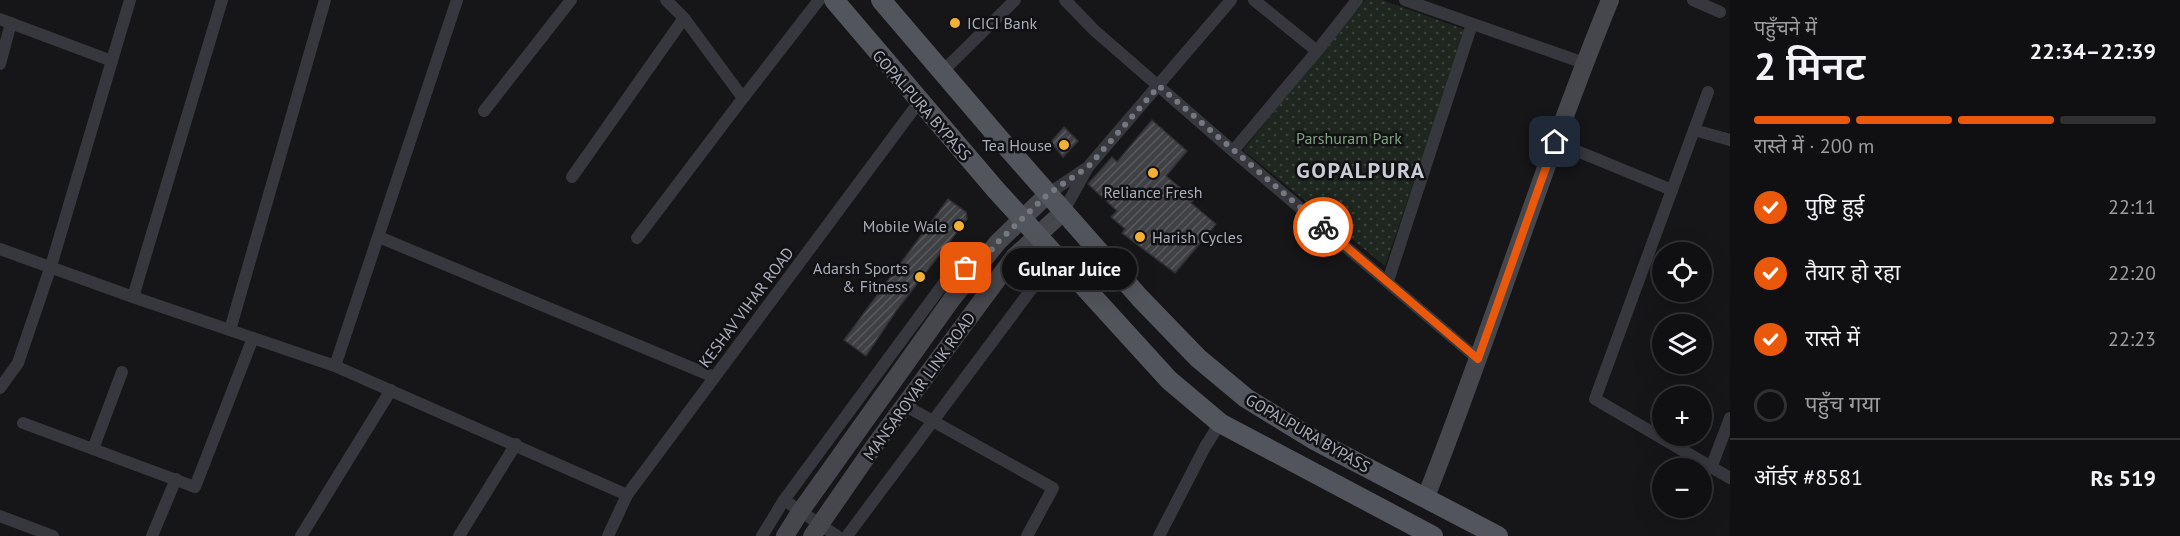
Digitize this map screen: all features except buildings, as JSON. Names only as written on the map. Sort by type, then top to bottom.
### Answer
[{"type":"main road","name":"GOPALPURA BYPASS","points":[[834,0],[919,102],[1169,380],[1220,423],[1432,536]]},
{"type":"main road","name":"GOPALPURA BYPASS","points":[[881,0],[1063,212],[1140,298],[1198,358],[1246,398],[1316,441],[1497,536]]},
{"type":"street","points":[[0,388],[5,370],[18,363],[51,266],[130,0]]},
{"type":"street","points":[[132,297],[222,0]]},
{"type":"street","points":[[230,330],[326,0]]},
{"type":"street","points":[[335,366],[458,0]]},
{"type":"street","points":[[484,111],[571,0]]},
{"type":"street","points":[[666,0],[684,18],[743,98]]},
{"type":"street","points":[[637,238],[819,0]]},
{"type":"street","points":[[942,72],[1015,0]]},
{"type":"street","points":[[1065,0],[1094,30],[1233,152],[1478,359]]},
{"type":"street","points":[[1088,167],[1231,0]]},
{"type":"street","points":[[1254,0],[1317,51]]},
{"type":"street","points":[[1233,152],[1357,0]]},
{"type":"street","points":[[1405,0],[1584,63]]},
{"type":"street","points":[[1426,497],[1584,63],[1610,0]]},
{"type":"street","points":[[1693,0],[1720,12]]},
{"type":"street","points":[[572,177],[684,18]]},
{"type":"street","points":[[0,64],[6,21],[112,61]]},
{"type":"street","points":[[1388,281],[1472,24]]},
{"type":"street","points":[[1694,458],[1595,399],[1708,92]]},
{"type":"street","name":"KESHAV VIHAR ROAD","points":[[608,536],[627,495],[919,102]]},
{"type":"street","points":[[1694,130],[1730,140]]},
{"type":"street","points":[[1555,142],[1672,190]]},
{"type":"street","name":"MANSAROVAR LINK ROAD","points":[[785,536],[952,299],[984,259],[998,242],[1048,194],[1088,167]]},
{"type":"street","name":"MANSAROVAR LINK ROAD","points":[[816,529],[904,405],[1014,257],[1063,212],[1088,167]]},
{"type":"street","points":[[379,237],[714,377]]},
{"type":"street","points":[[0,249],[335,366],[627,495]]},
{"type":"street","points":[[847,536],[1039,279],[1014,257]]},
{"type":"street","points":[[762,536],[784,500],[949,276],[984,259]]},
{"type":"street","points":[[23,423],[195,487],[253,338]]},
{"type":"street","points":[[93,449],[122,372]]},
{"type":"street","points":[[301,536],[391,390]]},
{"type":"street","points":[[904,405],[1053,488],[1027,536]]},
{"type":"street","points":[[1712,465],[1730,418]]},
{"type":"street","points":[[1159,536],[1220,423]]},
{"type":"street","points":[[459,536],[516,444]]},
{"type":"street","points":[[1712,469],[1730,478]]},
{"type":"street","points":[[153,536],[176,480]]},
{"type":"street","points":[[784,500],[800,512],[816,529],[837,536]]},
{"type":"street","points":[[0,516],[53,536]]},
{"type":"green space","name":"Parshuram Park","points":[[1365,0],[1382,0],[1466,30],[1385,266],[1243,150]]},
{"type":"way so far","points":[[966,268],[984,259],[998,242],[1048,194],[1088,167],[1159,86],[1233,152],[1323,227]]},
{"type":"place","name":"ICICI Bank","points":[[955,23]]},
{"type":"place","name":"Tea House","points":[[1064,145]]},
{"type":"place","name":"Reliance Fresh","points":[[1153,173]]},
{"type":"place","name":"Mobile Wale","points":[[959,226]]},
{"type":"place","name":"Harish Cycles","points":[[1140,237]]},
{"type":"place","name":"Gulnar Juice","points":[[966,268]]},
{"type":"place","name":"Adarsh Sports & Fitness","points":[[920,277]]},
{"type":"district","name":"GOPALPURA","points":[[1361,170]]},
{"type":"route","points":[[1323,227],[1478,359],[1555,142]]}]
